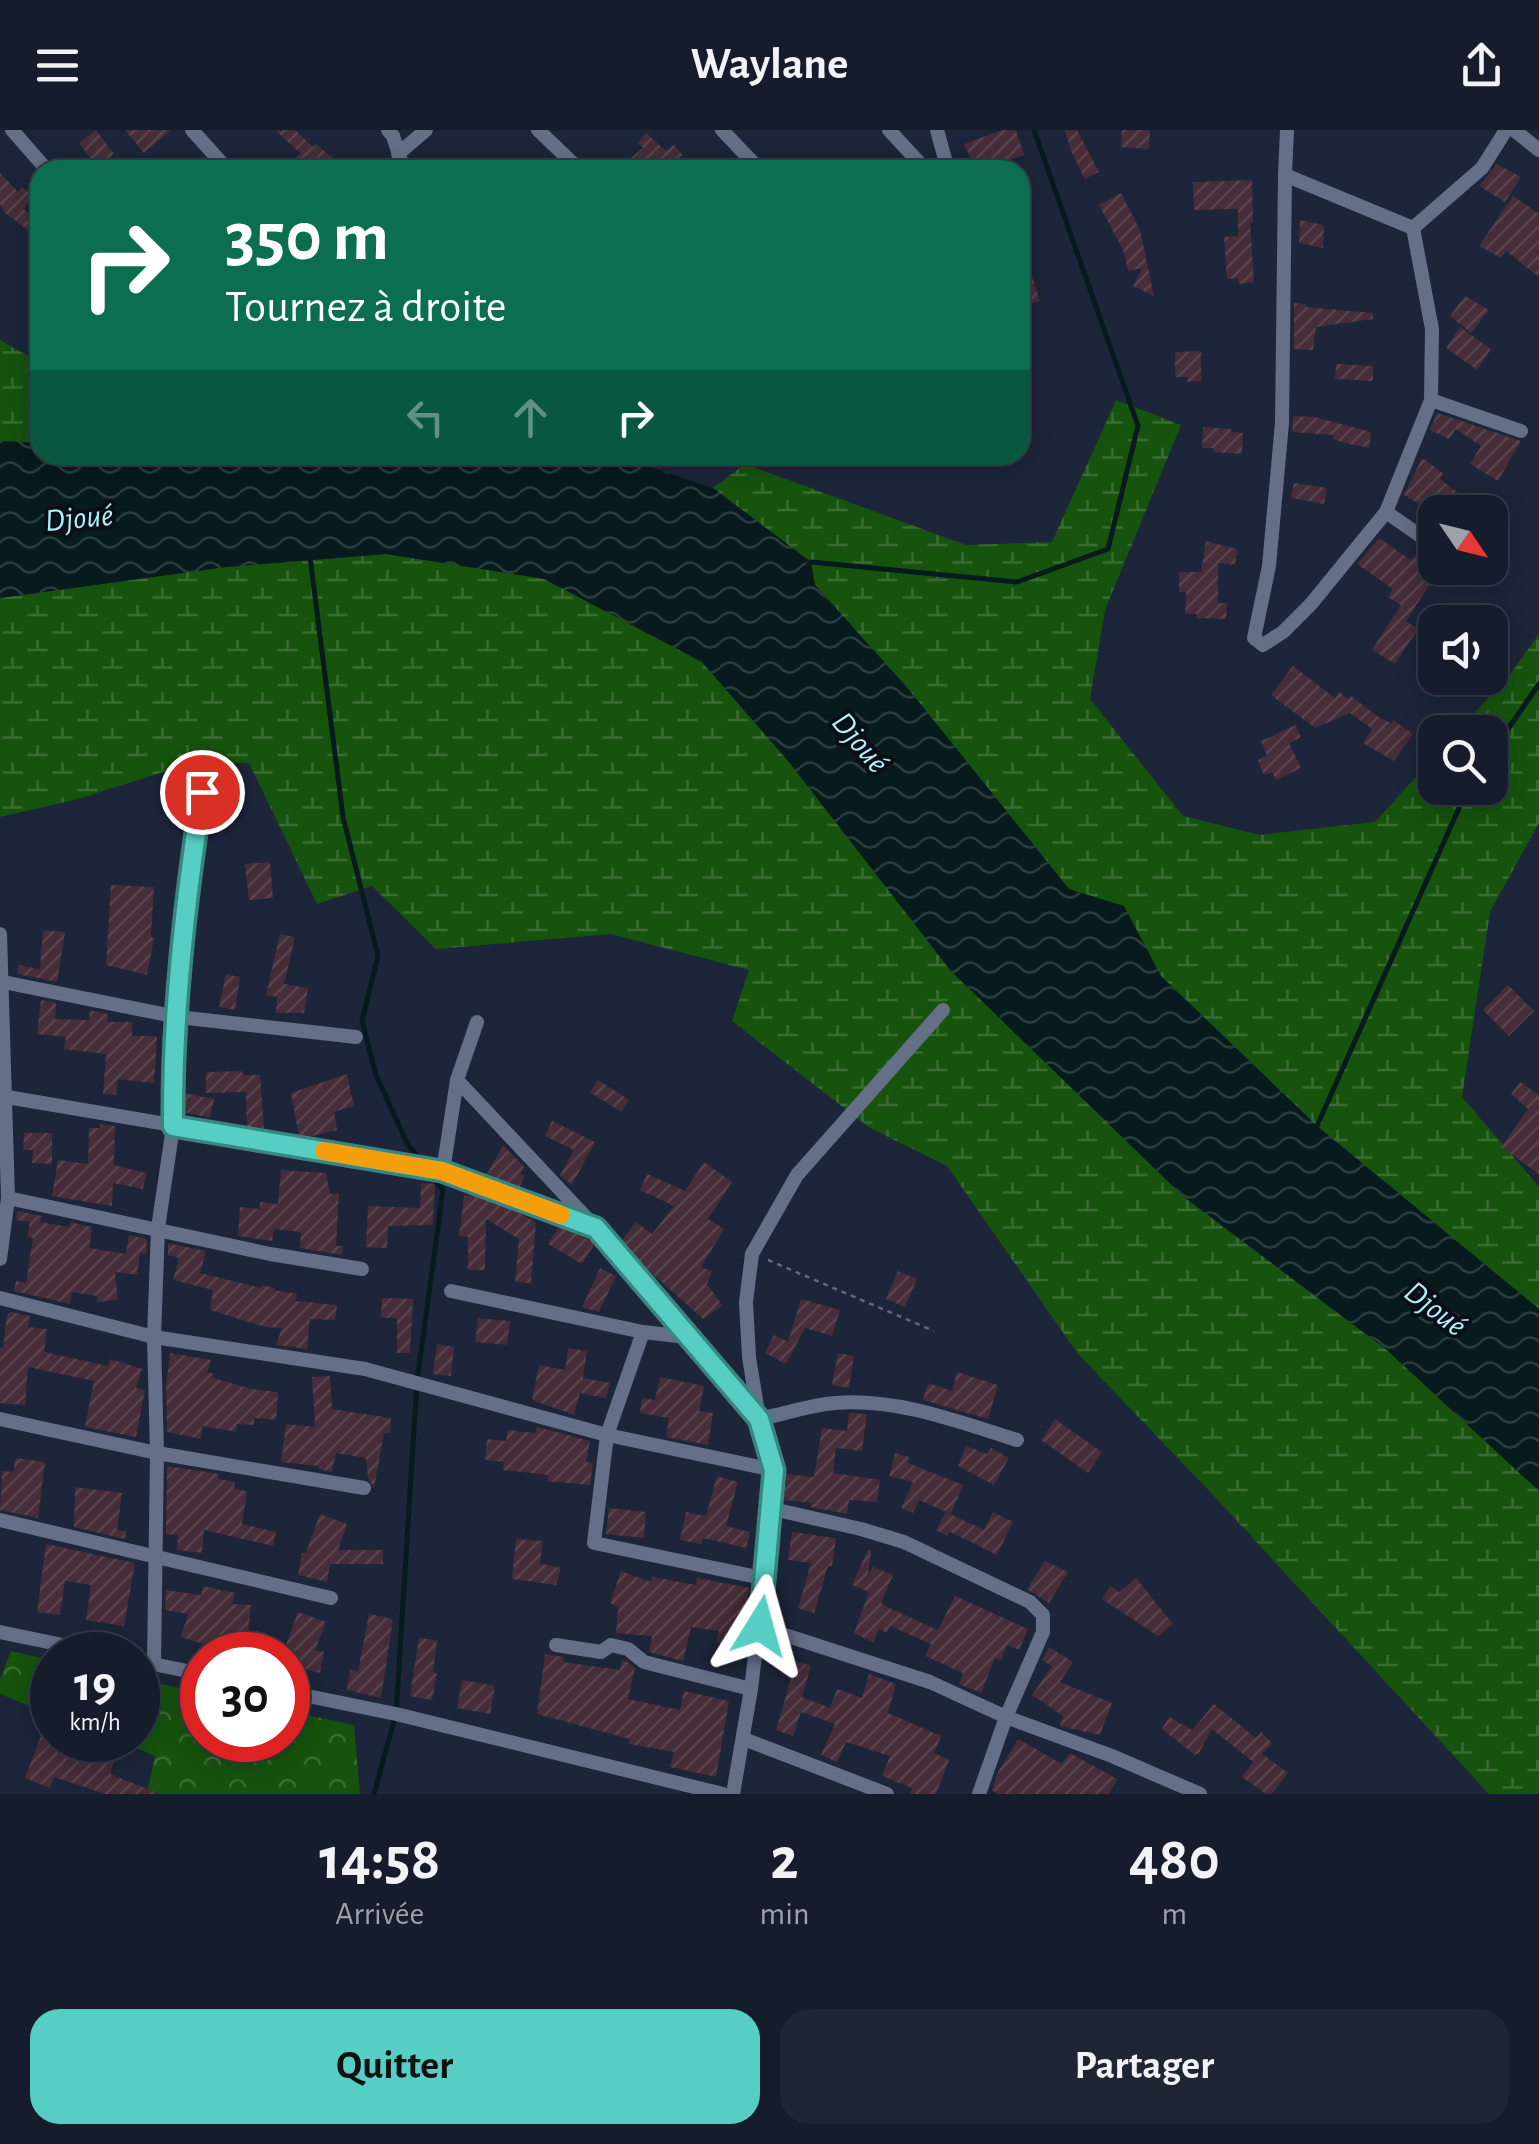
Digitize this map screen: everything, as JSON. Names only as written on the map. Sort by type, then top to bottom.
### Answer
[{"type":"street","points":[[12,130],[38,160]]},
{"type":"street","points":[[192,130],[219,160]]},
{"type":"street","points":[[388,130],[400,160]]},
{"type":"street","points":[[398,154],[426,130]]},
{"type":"street","points":[[538,130],[570,160]]},
{"type":"street","points":[[722,130],[750,160]]},
{"type":"street","points":[[889,130],[917,160]]},
{"type":"street","points":[[937,130],[945,160]]},
{"type":"street","points":[[1287,130],[1282,423],[1269,566],[1255,641],[1263,645],[1283,632],[1311,604],[1386,512],[1431,400],[1432,329],[1413,228]]},
{"type":"street","points":[[1413,228],[1482,168],[1510,130],[1539,150]]},
{"type":"street","points":[[1285,175],[1413,228]]},
{"type":"street","points":[[1431,400],[1521,432]]},
{"type":"street","points":[[1386,512],[1418,534]]},
{"type":"street","points":[[154,1632],[158,1228],[173,1126],[172,1071],[186,898],[202,792]]},
{"type":"street","points":[[0,934],[8,1198],[0,1259]]},
{"type":"street","points":[[4,982],[178,1017],[356,1037]]},
{"type":"street","points":[[733,1794],[767,1579],[773,1509],[774,1470],[759,1419],[749,1357],[746,1302],[752,1254],[797,1175],[943,1010]]},
{"type":"street","points":[[442,1171],[457,1080],[477,1022]]},
{"type":"street","points":[[457,1080],[596,1228],[759,1419]]},
{"type":"street","points":[[7,1097],[442,1171],[596,1228]]},
{"type":"street","points":[[8,1198],[270,1254],[362,1269]]},
{"type":"street","points":[[450,1291],[643,1332],[687,1337]]},
{"type":"street","points":[[0,1298],[154,1336],[365,1369],[607,1434],[774,1470]]},
{"type":"street","points":[[643,1332],[607,1434],[594,1543],[767,1579]]},
{"type":"street","points":[[759,1419],[834,1403],[873,1404],[912,1408],[1018,1440]]},
{"type":"street","points":[[0,1419],[157,1453],[364,1488]]},
{"type":"street","points":[[773,1509],[861,1528],[904,1542],[1030,1602],[1043,1615],[1043,1632],[1006,1717],[980,1794]]},
{"type":"street","points":[[0,1520],[330,1598]]},
{"type":"street","points":[[760,1626],[930,1682],[1006,1717],[1200,1794]]},
{"type":"street","points":[[0,1632],[30,1638]]},
{"type":"street","points":[[556,1645],[600,1652],[611,1644],[628,1649],[644,1662],[751,1689]]},
{"type":"street","points":[[310,1696],[723,1794]]},
{"type":"street","points":[[744,1739],[886,1794]]},
{"type":"path","points":[[752,1254],[934,1331]]},
{"type":"green space","points":[[0,340],[30,357],[30,442],[0,441]]},
{"type":"green space","points":[[1116,400],[1181,425],[1105,610],[1090,699],[1183,816],[1260,835],[1375,822],[1418,775],[1418,805],[1508,805],[1508,715],[1473,715],[1491,695],[1508,695],[1508,676],[1539,634],[1539,823],[1490,912],[1462,1097],[1539,1187],[1539,1309],[1317,1126],[1161,976],[1124,907],[1069,889],[910,691],[815,585],[811,562],[713,488],[748,465],[966,545],[1052,542]]},
{"type":"green space","points":[[386,554],[544,578],[702,662],[789,762],[951,971],[1184,1197],[1387,1350],[1539,1491],[1539,1794],[1489,1794],[1078,1354],[947,1166],[870,1128],[732,1021],[749,970],[611,934],[436,949],[372,886],[317,904],[249,763],[195,762],[78,799],[0,817],[0,598],[226,567]]},
{"type":"green space","points":[[11,1651],[30,1655],[30,1706],[0,1694],[0,1680]]},
{"type":"green space","points":[[160,1684],[180,1688],[180,1762],[310,1762],[310,1716],[354,1725],[360,1794],[147,1794],[154,1762],[160,1762]]},
{"type":"water","name":"Djoué","points":[[0,441],[30,442],[30,465],[645,465],[713,488],[811,562],[815,585],[910,691],[1069,889],[1124,906],[1161,976],[1317,1126],[1539,1309],[1539,1491],[1387,1350],[1184,1197],[951,971],[789,762],[702,662],[544,579],[386,554],[226,567],[0,598]]},
{"type":"building","points":[[96,130],[114,154],[106,160],[92,160],[79,143]]},
{"type":"building","points":[[125,130],[171,130],[144,153]]},
{"type":"building","points":[[275,130],[295,130],[335,160],[294,160],[300,153]]},
{"type":"building","points":[[1002,130],[1016,130],[1024,155],[1009,160],[971,160],[964,144]]},
{"type":"building","points":[[1065,130],[1077,130],[1099,172],[1085,179]]},
{"type":"building","points":[[1122,130],[1150,130],[1149,149],[1121,147]]},
{"type":"building","points":[[646,133],[666,151],[674,145],[683,155],[677,160],[628,160],[643,148],[638,143]]},
{"type":"building","points":[[1497,164],[1521,177],[1505,202],[1479,186]]},
{"type":"building","points":[[0,173],[18,192],[22,187],[30,193],[24,209],[30,215],[30,232],[4,212],[0,204]]},
{"type":"building","points":[[1252,180],[1254,282],[1238,284],[1238,278],[1227,279],[1224,237],[1238,236],[1238,209],[1194,210],[1193,182]]},
{"type":"building","points":[[1121,193],[1140,230],[1154,296],[1133,286],[1142,268],[1128,271],[1123,250],[1099,205]]},
{"type":"building","points":[[1513,196],[1539,214],[1539,277],[1506,251],[1501,258],[1479,246]]},
{"type":"building","points":[[1300,220],[1324,225],[1323,248],[1299,243]]},
{"type":"building","points":[[1030,269],[1040,301],[1030,304]]},
{"type":"building","points":[[1465,296],[1489,310],[1471,333],[1450,316]]},
{"type":"building","points":[[1294,303],[1373,313],[1373,319],[1316,327],[1313,350],[1294,349]]},
{"type":"building","points":[[1460,327],[1491,349],[1477,370],[1446,348]]},
{"type":"building","points":[[1201,351],[1201,381],[1187,382],[1187,377],[1175,377],[1175,352]]},
{"type":"building","points":[[1336,364],[1373,366],[1373,381],[1335,379]]},
{"type":"building","points":[[1437,413],[1521,441],[1498,481],[1470,464],[1481,446],[1456,429],[1449,439],[1430,430]]},
{"type":"building","points":[[1293,416],[1314,417],[1371,432],[1369,448],[1333,439],[1334,435],[1292,432]]},
{"type":"building","points":[[1203,427],[1243,433],[1242,454],[1202,448]]},
{"type":"building","points":[[1422,458],[1443,473],[1440,479],[1461,495],[1418,495],[1418,504],[1404,495]]},
{"type":"building","points":[[1294,483],[1327,488],[1324,504],[1291,498]]},
{"type":"building","points":[[1379,538],[1411,560],[1418,557],[1418,585],[1429,585],[1406,621],[1418,629],[1395,664],[1372,650],[1401,605],[1388,597],[1393,589],[1357,564]]},
{"type":"building","points":[[1206,541],[1237,549],[1235,565],[1218,563],[1218,603],[1227,603],[1226,619],[1185,614],[1186,592],[1179,592],[1179,572],[1201,572]]},
{"type":"building","points":[[1293,666],[1335,698],[1339,692],[1349,699],[1351,696],[1380,718],[1391,723],[1393,720],[1413,734],[1394,761],[1363,743],[1372,729],[1350,713],[1315,728],[1271,695]]},
{"type":"building","points":[[1296,725],[1301,737],[1289,743],[1301,768],[1276,780],[1272,772],[1264,775],[1258,760],[1267,756],[1261,741]]},
{"type":"building","points":[[270,862],[273,898],[249,900],[245,864]]},
{"type":"building","points":[[111,885],[154,887],[154,938],[147,975],[106,965]]},
{"type":"building","points":[[43,930],[65,932],[57,982],[17,974],[19,965],[40,969]]},
{"type":"building","points":[[280,934],[295,937],[284,984],[308,988],[304,1013],[276,1013],[277,997],[266,995]]},
{"type":"building","points":[[226,974],[240,977],[235,1010],[219,1007]]},
{"type":"building","points":[[1508,985],[1534,1011],[1509,1036],[1483,1010]]},
{"type":"building","points":[[41,1000],[56,1003],[55,1019],[89,1020],[90,1010],[108,1014],[107,1022],[132,1022],[132,1036],[157,1036],[154,1083],[118,1079],[116,1095],[103,1094],[106,1054],[64,1049],[66,1037],[37,1034]]},
{"type":"building","points":[[242,1071],[243,1075],[260,1075],[264,1129],[247,1127],[246,1092],[206,1093],[206,1072]]},
{"type":"building","points":[[347,1074],[354,1106],[334,1112],[337,1130],[299,1136],[291,1093]]},
{"type":"building","points":[[598,1080],[629,1100],[621,1112],[590,1092]]},
{"type":"building","points":[[1520,1082],[1539,1095],[1539,1174],[1501,1147],[1528,1109],[1511,1094]]},
{"type":"building","points":[[184,1093],[214,1099],[210,1118],[184,1112]]},
{"type":"building","points":[[552,1121],[595,1142],[572,1185],[560,1175],[574,1150],[545,1136]]},
{"type":"building","points":[[100,1124],[115,1126],[114,1165],[146,1173],[143,1189],[113,1183],[112,1206],[52,1196],[58,1160],[88,1164],[89,1128],[100,1128]]},
{"type":"building","points":[[24,1133],[52,1133],[52,1164],[32,1163],[33,1150],[23,1150]]},
{"type":"building","points":[[503,1145],[524,1167],[519,1188],[486,1176]]},
{"type":"building","points":[[704,1162],[732,1182],[708,1219],[724,1229],[701,1267],[712,1271],[707,1284],[722,1305],[703,1319],[621,1241],[636,1222],[652,1234],[674,1206],[640,1190],[647,1174],[685,1191]]},
{"type":"building","points":[[281,1170],[326,1173],[330,1194],[339,1193],[336,1246],[343,1246],[342,1255],[300,1248],[301,1232],[274,1229],[272,1241],[238,1236],[240,1207],[260,1209],[260,1202],[278,1204]]},
{"type":"building","points":[[421,1183],[435,1184],[433,1225],[388,1226],[387,1248],[366,1247],[368,1206],[420,1208]]},
{"type":"building","points":[[478,1195],[514,1209],[536,1223],[531,1283],[515,1282],[519,1239],[486,1219],[485,1270],[468,1270],[468,1237],[459,1236],[464,1196]]},
{"type":"building","points":[[17,1211],[42,1216],[40,1222],[92,1227],[89,1248],[126,1254],[129,1235],[147,1239],[146,1254],[140,1253],[137,1275],[115,1272],[118,1300],[97,1302],[97,1296],[72,1292],[70,1304],[14,1291],[16,1281],[26,1283],[33,1238],[27,1237],[30,1222],[16,1220]]},
{"type":"building","points":[[559,1226],[595,1243],[582,1264],[548,1244]]},
{"type":"building","points":[[168,1243],[206,1251],[200,1273],[297,1294],[296,1301],[337,1305],[335,1320],[310,1319],[307,1349],[276,1345],[282,1328],[265,1327],[210,1310],[213,1290],[173,1280],[179,1258],[168,1255]]},
{"type":"building","points":[[600,1268],[616,1276],[599,1312],[582,1307]]},
{"type":"building","points":[[898,1271],[917,1279],[905,1307],[886,1299]]},
{"type":"building","points":[[382,1298],[413,1299],[410,1353],[397,1353],[397,1318],[381,1318]]},
{"type":"building","points":[[801,1299],[840,1310],[832,1336],[805,1328],[786,1364],[765,1353],[774,1335],[788,1342]]},
{"type":"building","points":[[7,1314],[30,1316],[28,1327],[47,1329],[44,1352],[108,1366],[110,1359],[142,1369],[136,1388],[145,1390],[136,1437],[85,1427],[94,1381],[28,1367],[25,1405],[0,1403],[0,1348]]},
{"type":"building","points":[[478,1318],[510,1321],[507,1345],[475,1342]]},
{"type":"building","points":[[437,1344],[454,1347],[451,1376],[433,1374]]},
{"type":"building","points":[[568,1348],[587,1351],[583,1378],[610,1383],[606,1398],[580,1393],[574,1415],[532,1400],[539,1365],[565,1370]]},
{"type":"building","points":[[170,1353],[211,1360],[207,1372],[214,1374],[213,1378],[278,1392],[276,1420],[254,1418],[254,1425],[237,1424],[236,1432],[202,1426],[201,1439],[167,1432]]},
{"type":"building","points":[[838,1353],[854,1356],[849,1388],[832,1385]]},
{"type":"building","points":[[957,1372],[998,1385],[988,1419],[923,1400],[928,1383],[952,1391]]},
{"type":"building","points":[[330,1376],[332,1409],[391,1418],[390,1433],[384,1433],[374,1488],[368,1478],[366,1458],[336,1453],[332,1472],[318,1469],[319,1466],[281,1462],[286,1424],[315,1427],[312,1377]]},
{"type":"building","points":[[660,1377],[704,1386],[699,1411],[713,1413],[708,1445],[666,1437],[669,1418],[640,1413],[642,1398],[655,1400]]},
{"type":"building","points":[[849,1413],[867,1414],[862,1451],[836,1448],[833,1473],[880,1480],[877,1502],[849,1500],[847,1514],[784,1500],[786,1474],[814,1477],[822,1428],[847,1431]]},
{"type":"building","points":[[1055,1419],[1102,1452],[1088,1473],[1041,1440]]},
{"type":"building","points":[[537,1427],[590,1441],[586,1462],[593,1463],[590,1485],[547,1481],[548,1475],[503,1470],[504,1462],[485,1460],[487,1439],[506,1441],[508,1430],[535,1433]]},
{"type":"building","points":[[966,1446],[987,1454],[991,1448],[1009,1458],[994,1485],[958,1466]]},
{"type":"building","points":[[895,1453],[909,1457],[908,1463],[963,1485],[951,1514],[919,1500],[913,1513],[901,1508],[913,1482],[889,1476]]},
{"type":"building","points":[[16,1458],[45,1462],[38,1518],[0,1510],[2,1471],[13,1472]]},
{"type":"building","points":[[167,1466],[219,1474],[218,1479],[235,1482],[234,1489],[247,1491],[242,1524],[276,1532],[273,1546],[204,1530],[202,1553],[177,1550],[178,1535],[166,1534]]},
{"type":"building","points":[[717,1476],[738,1482],[726,1526],[750,1532],[746,1548],[703,1538],[701,1544],[680,1540],[686,1512],[706,1516]]},
{"type":"building","points":[[75,1487],[122,1493],[117,1530],[126,1531],[125,1539],[74,1527]]},
{"type":"building","points":[[609,1508],[646,1512],[644,1538],[606,1534]]},
{"type":"building","points":[[946,1512],[984,1530],[993,1512],[1013,1522],[997,1555],[950,1532],[947,1536],[936,1530]]},
{"type":"building","points":[[320,1514],[347,1524],[338,1550],[383,1550],[383,1564],[330,1564],[327,1582],[298,1575],[302,1553],[306,1553]]},
{"type":"building","points":[[792,1532],[836,1538],[832,1566],[828,1566],[814,1613],[798,1608],[811,1563],[788,1560]]},
{"type":"building","points":[[516,1539],[543,1541],[540,1563],[561,1568],[556,1585],[512,1579]]},
{"type":"building","points":[[46,1544],[135,1563],[124,1626],[86,1620],[91,1585],[65,1581],[60,1615],[37,1612]]},
{"type":"building","points":[[868,1549],[868,1576],[873,1567],[893,1575],[881,1603],[887,1607],[938,1630],[955,1596],[1028,1629],[1019,1650],[1007,1645],[1001,1660],[995,1658],[981,1693],[959,1684],[963,1673],[925,1656],[931,1644],[890,1626],[887,1633],[879,1629],[873,1642],[854,1633],[869,1592],[852,1585]]},
{"type":"building","points":[[1045,1561],[1068,1572],[1049,1603],[1027,1589]]},
{"type":"building","points":[[621,1571],[651,1582],[653,1577],[696,1585],[697,1578],[750,1588],[731,1646],[716,1643],[719,1631],[691,1627],[683,1661],[649,1652],[652,1636],[616,1633],[618,1607],[610,1603]]},
{"type":"building","points":[[1136,1578],[1173,1624],[1158,1636],[1102,1599],[1110,1586],[1119,1592]]},
{"type":"building","points":[[203,1586],[235,1593],[232,1604],[251,1605],[248,1632],[183,1632],[188,1614],[165,1610],[166,1590],[201,1595]]},
{"type":"building","points":[[298,1612],[326,1622],[315,1650],[324,1652],[320,1673],[310,1670],[310,1632],[291,1632]]},
{"type":"building","points":[[369,1614],[393,1619],[381,1698],[347,1690],[350,1670],[358,1671]]},
{"type":"building","points":[[419,1638],[437,1640],[432,1700],[410,1696]]},
{"type":"building","points":[[1049,1647],[1073,1662],[1060,1682],[1112,1703],[1100,1735],[1060,1726],[1063,1716],[1032,1695],[1052,1666],[1042,1660]]},
{"type":"building","points":[[545,1654],[564,1657],[563,1662],[620,1670],[622,1660],[626,1661],[635,1668],[628,1699],[680,1710],[684,1691],[729,1701],[716,1777],[670,1767],[674,1752],[629,1744],[630,1739],[537,1714]]},
{"type":"building","points":[[796,1661],[811,1666],[802,1697],[830,1708],[837,1689],[862,1698],[869,1674],[896,1684],[888,1713],[941,1736],[934,1753],[949,1760],[936,1794],[910,1794],[912,1788],[882,1776],[890,1756],[846,1742],[837,1762],[821,1755],[835,1724],[801,1712],[793,1736],[776,1730]]},
{"type":"building","points":[[462,1680],[495,1686],[490,1714],[457,1708]]},
{"type":"building","points":[[1214,1704],[1256,1738],[1261,1732],[1272,1743],[1262,1754],[1288,1773],[1272,1794],[1242,1777],[1253,1762],[1212,1729],[1195,1755],[1162,1729],[1169,1717],[1192,1730]]},
{"type":"building","points":[[1018,1739],[1062,1764],[1070,1753],[1117,1779],[1109,1794],[998,1794],[992,1790],[998,1772]]},
{"type":"building","points":[[31,1762],[114,1762],[110,1774],[160,1794],[105,1794],[54,1777],[50,1788],[25,1778]]},
{"type":"waterway","points":[[809,564],[1017,582],[1108,549],[1138,426],[1034,130]]},
{"type":"waterway","points":[[310,557],[343,817],[378,956],[362,1021],[376,1075],[407,1143],[423,1164]]},
{"type":"waterway","points":[[1508,729],[1539,684]]},
{"type":"waterway","points":[[1312,1129],[1317,1126],[1460,805]]},
{"type":"waterway","points":[[374,1794],[396,1714],[417,1382],[443,1190],[429,1172]]},
{"type":"slow traffic","points":[[324,1151],[442,1171],[561,1215]]},
{"type":"route","points":[[202,792],[180,963],[172,1071],[173,1126],[442,1171],[596,1228],[759,1419],[774,1470],[760,1626]]}]
